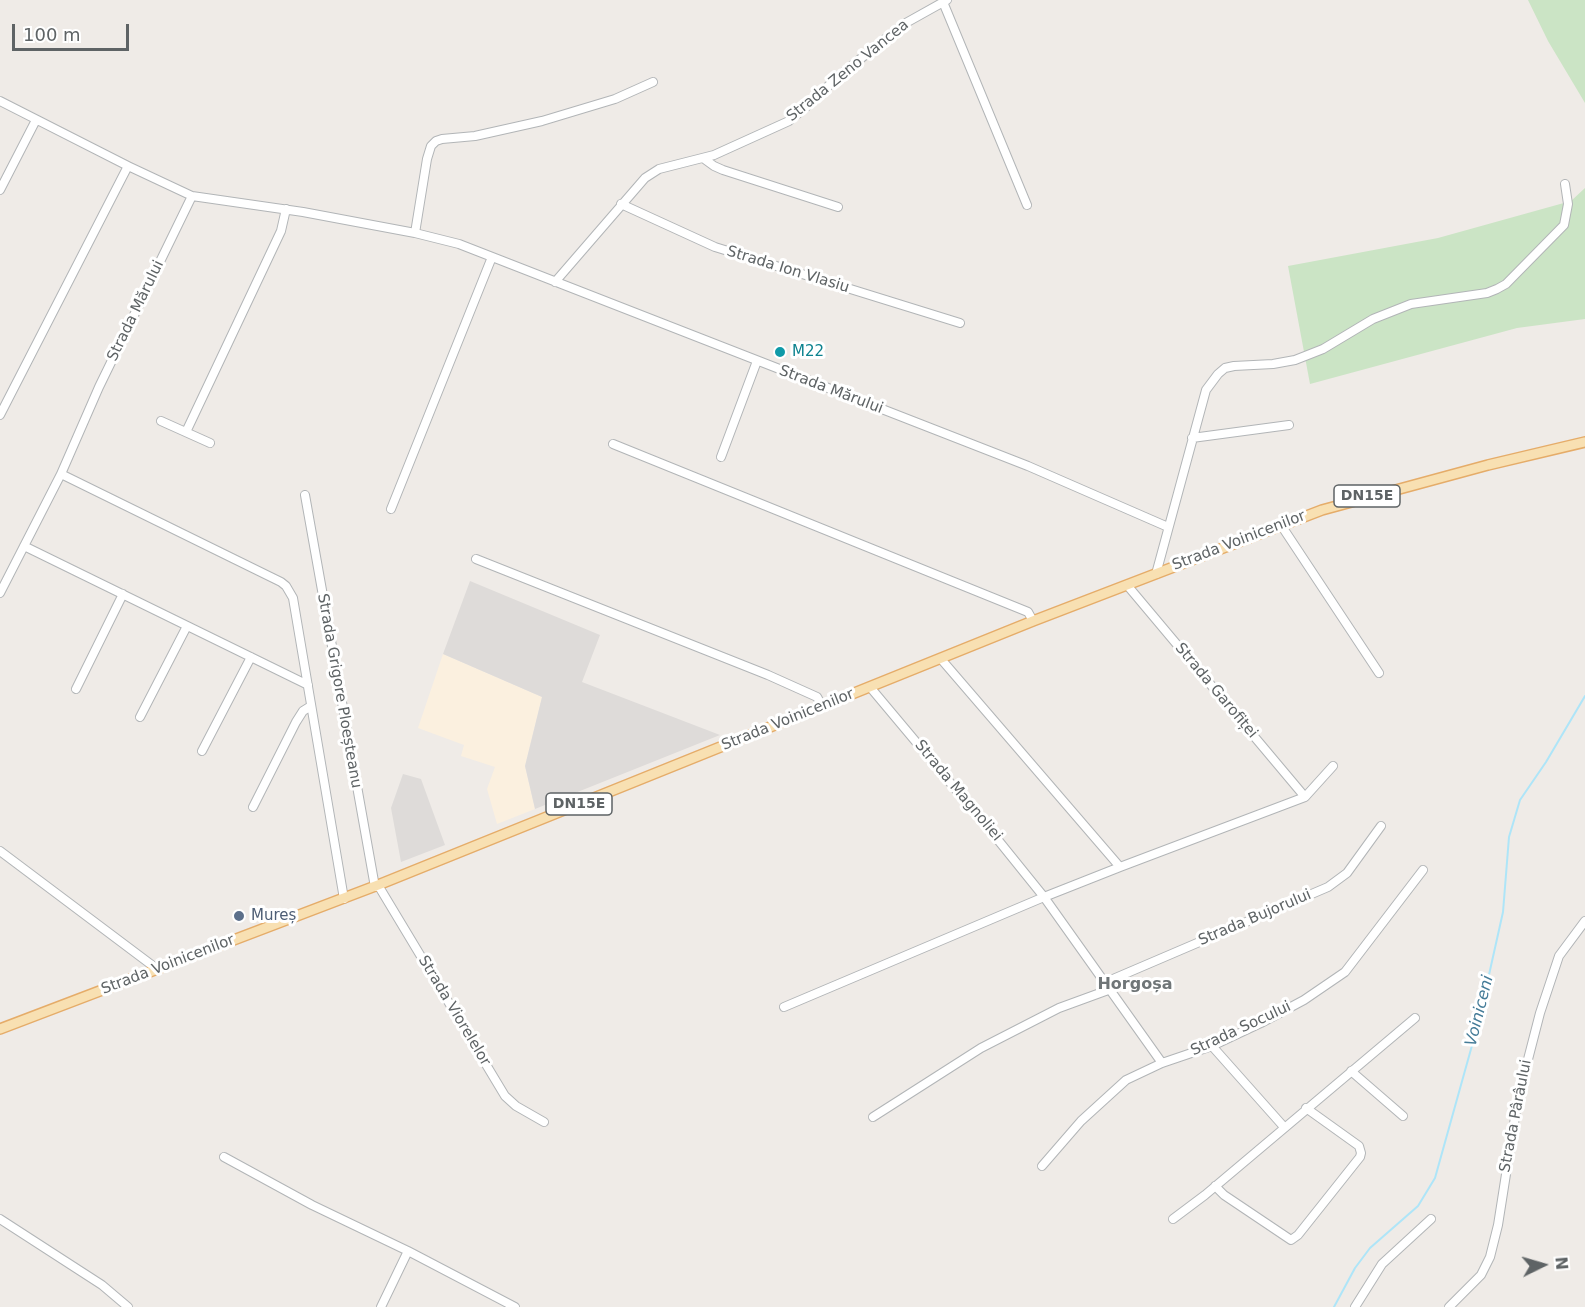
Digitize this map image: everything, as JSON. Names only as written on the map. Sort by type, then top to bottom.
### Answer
[{"type":"main road","name":"Strada Voinicenilor","points":[[0,1029],[377,886],[1033,621],[1281,525],[1361,498],[1585,442]]},
{"type":"street","name":"Strada Zeno Vancea","points":[[555,282],[645,178],[658,169],[703,158],[739,145],[789,121],[839,76],[904,24],[945,1],[1027,205]]},
{"type":"street","points":[[415,233],[427,159],[431,146],[436,141],[475,136],[591,108],[653,82]]},
{"type":"street","name":"Strada Mărului","points":[[0,101],[192,196],[286,209],[415,233],[459,244],[1028,466],[1168,527]]},
{"type":"street","points":[[0,190],[36,120]]},
{"type":"street","points":[[703,158],[723,170],[838,207]]},
{"type":"street","points":[[0,415],[128,166]]},
{"type":"street","points":[[1156,573],[1203,399],[1211,382],[1225,368],[1295,360],[1323,349],[1373,319],[1411,304],[1487,293],[1506,284],[1564,225],[1569,204],[1565,184]]},
{"type":"street","name":"Strada Mărului","points":[[0,593],[60,474],[192,196]]},
{"type":"street","name":"Strada Ion Vlasiu","points":[[621,204],[714,247],[960,323]]},
{"type":"street","points":[[186,432],[280,231],[286,209]]},
{"type":"street","points":[[391,509],[492,257]]},
{"type":"street","points":[[721,458],[757,361]]},
{"type":"street","points":[[161,421],[210,443]]},
{"type":"street","points":[[1192,438],[1289,425]]},
{"type":"street","points":[[613,444],[1028,612],[1033,621]]},
{"type":"street","points":[[60,474],[281,582],[291,592],[344,898]]},
{"type":"street","name":"Strada Grigore Ploeșteanu","points":[[305,495],[377,886]]},
{"type":"street","points":[[1281,525],[1380,673]]},
{"type":"street","points":[[24,546],[308,685]]},
{"type":"street","points":[[476,559],[768,675],[817,697],[822,706]]},
{"type":"street","name":"Strada Garofiței","points":[[1127,585],[1305,797]]},
{"type":"street","points":[[76,689],[123,594]]},
{"type":"street","points":[[140,717],[187,626]]},
{"type":"street","points":[[202,751],[251,657]]},
{"type":"street","points":[[941,659],[1120,867]]},
{"type":"street","name":"Strada Magnoliei","points":[[870,687],[1044,897],[1162,1063]]},
{"type":"street","points":[[253,807],[296,722],[303,711],[311,706]]},
{"type":"street","points":[[784,1007],[1044,897],[1305,797],[1333,766]]},
{"type":"street","name":"Strada Bujorului","points":[[873,1117],[981,1048],[1059,1008],[1328,887],[1347,873],[1382,826]]},
{"type":"street","points":[[0,850],[157,969]]},
{"type":"street","name":"Strada Socului","points":[[1042,1166],[1081,1121],[1126,1080],[1162,1063],[1212,1046],[1261,1023],[1304,1000],[1345,972],[1423,870]]},
{"type":"street","name":"Strada Viorelelor","points":[[377,886],[506,1096],[516,1106],[544,1122]]},
{"type":"street","name":"Strada Pârâului","points":[[1449,1307],[1480,1275],[1490,1257],[1498,1225],[1518,1098],[1540,1013],[1559,956],[1585,921]]},
{"type":"street","points":[[1173,1219],[1415,1018]]},
{"type":"street","points":[[1212,1046],[1284,1127]]},
{"type":"street","points":[[1351,1071],[1403,1116]]},
{"type":"street","points":[[1215,1186],[1224,1195],[1291,1240],[1298,1235],[1360,1157],[1361,1152],[1359,1146],[1306,1108]]},
{"type":"street","points":[[224,1157],[312,1205],[408,1251],[515,1307]]},
{"type":"street","points":[[0,1219],[102,1285],[128,1307]]},
{"type":"street","points":[[1355,1307],[1382,1264],[1431,1219]]},
{"type":"street","points":[[381,1307],[408,1251]]},
{"type":"shaded area","points":[[470,581],[600,635],[582,682],[720,735],[535,809],[525,766],[542,697],[443,654]]},
{"type":"shaded area","points":[[443,654],[542,697],[525,766],[535,809],[497,824],[487,789],[495,767],[461,756],[464,745],[418,728]]},
{"type":"shaded area","points":[[403,774],[421,779],[445,845],[401,862],[391,808]]},
{"type":"green space","points":[[1528,0],[1585,0],[1585,103],[1548,41]]},
{"type":"green space","points":[[1585,188],[1585,319],[1517,328],[1310,384],[1288,266],[1438,238],[1571,201]]},
{"type":"waterway","name":"Voiniceni","points":[[1334,1307],[1355,1268],[1370,1248],[1418,1206],[1435,1178],[1478,1024],[1503,912],[1509,837],[1520,800],[1546,762],[1585,696]]},
{"type":"place","name":"M22","points":[[780,352]]},
{"type":"place","name":"Mureș","points":[[239,916]]},
{"type":"district","name":"Horgoșa","points":[[1135,985]]}]
